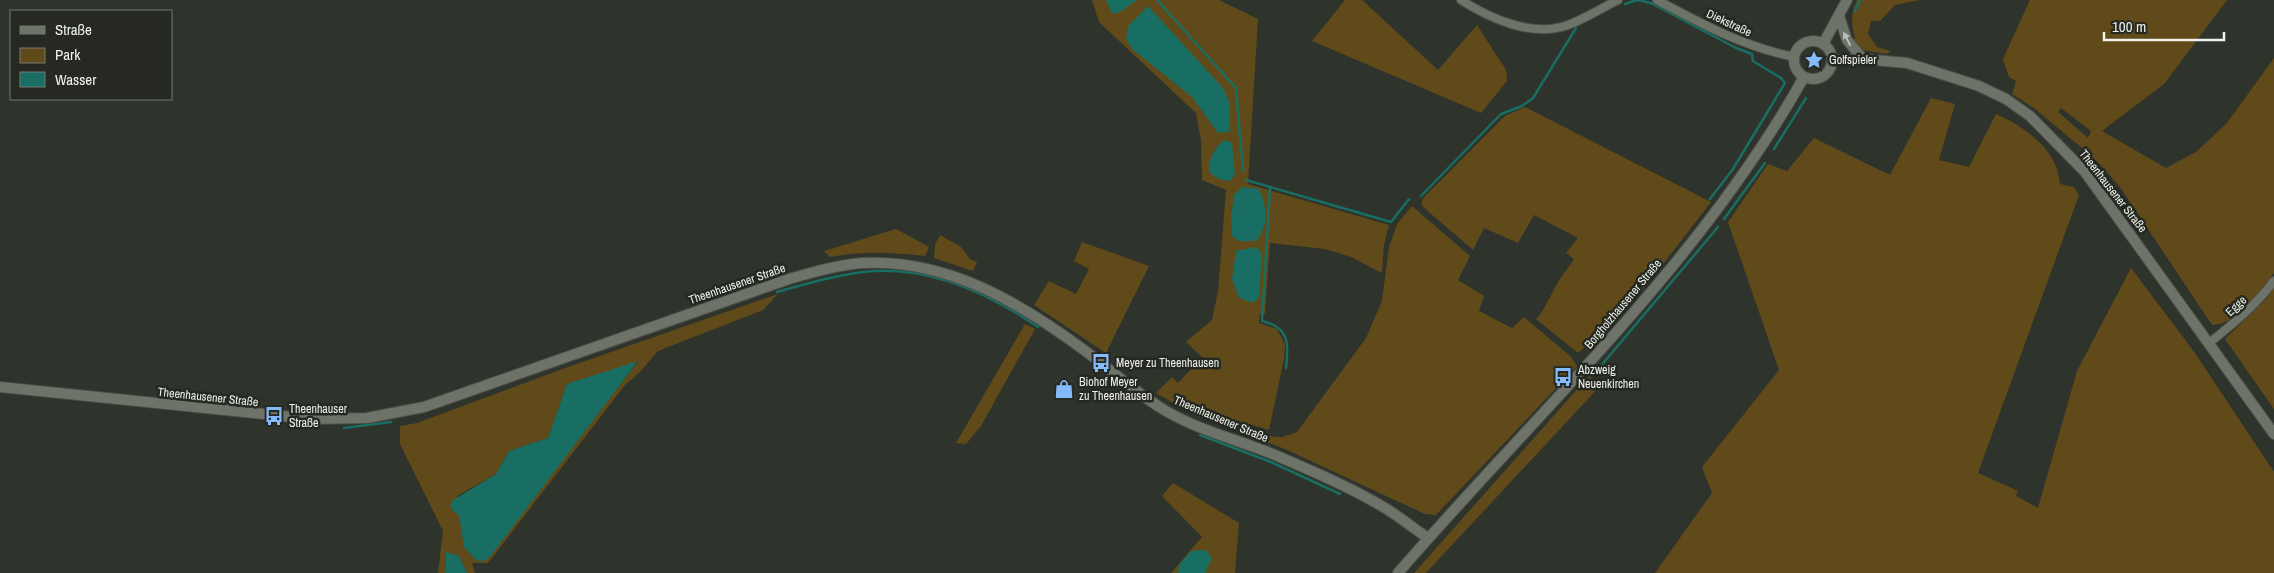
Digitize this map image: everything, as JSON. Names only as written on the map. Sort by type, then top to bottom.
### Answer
[{"type":"street","points":[[1461,0],[1480,12],[1522,26],[1540,29],[1564,26],[1618,0]]},
{"type":"street","name":"Diekstraße","points":[[1657,0],[1746,45],[1794,57]]},
{"type":"street","points":[[1823,44],[1847,0]]},
{"type":"street","points":[[1838,16],[1847,40],[1862,59]]},
{"type":"street","points":[[1818,42],[1823,44],[1828,48],[1832,60],[1830,70],[1824,77],[1814,79],[1804,77],[1796,69],[1794,57],[1796,51],[1805,43],[1818,42]]},
{"type":"street","name":"Theenhausener Straße","points":[[1832,60],[1862,59],[1907,63],[1979,86],[2006,99],[2030,116],[2085,172],[2274,434]]},
{"type":"street","name":"Borgholzhausener Straße","points":[[1398,573],[1586,367],[1666,274],[1717,209],[1754,157],[1804,77]]},
{"type":"street","name":"Theenhausener Straße","points":[[0,387],[312,420],[367,418],[424,407],[826,268],[863,264],[901,264],[963,279],[993,292],[1048,323],[1166,411],[1193,424],[1275,455],[1351,490],[1385,508],[1428,538]]},
{"type":"street","name":"Egge","points":[[2209,343],[2232,325],[2263,296],[2274,281]]},
{"type":"green space","points":[[1092,0],[1219,0],[1258,19],[1248,184],[1389,225],[1384,245],[1382,273],[1351,257],[1325,249],[1270,243],[1265,314],[1260,314],[1259,323],[1277,329],[1285,344],[1284,359],[1269,430],[1212,413],[1200,418],[1156,393],[1172,377],[1178,383],[1202,357],[1186,342],[1212,320],[1218,291],[1226,190],[1202,180],[1201,140],[1196,113],[1099,22]]},
{"type":"green space","points":[[1345,0],[1362,0],[1438,70],[1477,25],[1506,70],[1507,81],[1481,113],[1312,41]]},
{"type":"green space","points":[[1857,0],[1920,0],[1895,5],[1880,21],[1871,21],[1868,34],[1877,47],[1891,51],[1886,54],[1863,50],[1852,41],[1855,38],[1852,19]]},
{"type":"green space","points":[[2030,0],[2227,0],[2164,84],[2102,131],[2166,168],[2196,152],[2227,123],[2274,58],[2274,273],[2247,306],[2230,320],[2212,325],[2120,187],[2100,164],[2082,148],[2035,109],[2012,94],[2016,81],[2009,77],[2003,59]],"holes":[[[2061,108],[2091,131],[2088,138],[2058,112]]]},
{"type":"green space","points":[[1931,98],[1955,104],[1939,160],[1969,167],[1996,114],[2018,125],[2038,141],[2053,160],[2060,184],[2074,187],[2079,195],[1978,473],[2018,491],[2016,496],[2038,508],[2077,371],[2131,268],[2195,353],[2274,472],[2274,573],[1655,573],[1712,493],[1702,467],[1779,370],[1728,222],[1768,164],[1787,171],[1814,138],[1890,175]]},
{"type":"green space","points":[[1525,107],[1711,202],[1650,281],[1589,352],[1585,347],[1578,353],[1536,319],[1574,259],[1566,253],[1578,238],[1534,215],[1518,243],[1484,228],[1473,250],[1422,206],[1422,200],[1426,195],[1505,116]]},
{"type":"green space","points":[[1412,206],[1470,256],[1458,280],[1484,296],[1479,311],[1512,328],[1524,317],[1570,356],[1577,366],[1436,515],[1425,514],[1285,449],[1217,423],[1218,421],[1275,437],[1282,437],[1297,432],[1366,338],[1382,301],[1389,247],[1397,224]]},
{"type":"green space","points":[[896,229],[929,247],[925,256],[878,253],[830,257],[824,251]]},
{"type":"green space","points":[[940,235],[961,247],[970,259],[977,262],[973,271],[934,258],[935,245]]},
{"type":"green space","points":[[1082,242],[1149,266],[1106,353],[1034,305],[1049,281],[1076,294],[1089,269],[1074,261]]},
{"type":"green space","points":[[2274,287],[2274,409],[2225,339],[2266,299]]},
{"type":"green space","points":[[778,294],[763,310],[658,351],[640,372],[625,385],[488,563],[472,563],[475,573],[467,573],[459,556],[446,553],[445,573],[438,573],[443,531],[400,444],[400,426],[417,423],[565,368]],"holes":[[[638,362],[476,560],[464,547],[457,496],[496,474],[509,451],[548,438],[567,384]]]},
{"type":"green space","points":[[1025,324],[1035,329],[981,426],[966,444],[956,443]]},
{"type":"green space","points":[[1589,376],[1601,385],[1426,573],[1414,573]]},
{"type":"green space","points":[[1173,483],[1239,523],[1235,573],[1171,573],[1202,537],[1162,496]]},
{"type":"water","points":[[1106,0],[1137,0],[1118,13],[1112,13]]},
{"type":"water","points":[[1148,6],[1224,89],[1230,105],[1229,132],[1218,133],[1192,97],[1132,49],[1126,38],[1129,25]]},
{"type":"water","points":[[1225,140],[1232,143],[1235,174],[1231,180],[1219,179],[1209,172],[1213,154]]},
{"type":"water","points":[[1242,187],[1259,189],[1264,202],[1265,222],[1256,241],[1238,241],[1232,236],[1231,219],[1234,195]]},
{"type":"water","points":[[1256,247],[1262,253],[1259,297],[1253,303],[1239,298],[1232,279],[1236,251]]},
{"type":"water","points":[[638,361],[489,558],[483,561],[476,560],[464,547],[459,515],[453,511],[450,505],[453,500],[496,474],[509,451],[548,438],[567,384]]},
{"type":"water","points":[[1205,550],[1212,558],[1205,573],[1178,573],[1179,565],[1191,551]]},
{"type":"water","points":[[446,552],[459,556],[467,573],[445,573]]},
{"type":"waterway","points":[[1625,4],[1637,0]]},
{"type":"waterway","points":[[1638,0],[1651,3],[1736,48],[1752,54],[1753,61],[1781,78],[1785,83],[1733,169],[1710,199]]},
{"type":"waterway","points":[[1855,11],[1860,0]]},
{"type":"waterway","points":[[1158,1],[1236,88],[1243,171]]},
{"type":"waterway","points":[[1421,196],[1501,114],[1522,106],[1533,98],[1576,28]]},
{"type":"waterway","points":[[1774,149],[1806,98]]},
{"type":"waterway","points":[[1724,219],[1765,163]]},
{"type":"waterway","points":[[1246,180],[1391,222],[1409,199]]},
{"type":"waterway","points":[[1270,188],[1262,321],[1278,328],[1286,338],[1286,368]]},
{"type":"waterway","points":[[1599,368],[1718,227]]},
{"type":"waterway","points":[[777,292],[830,278],[863,272],[910,272],[955,283],[977,292],[1038,327]]},
{"type":"waterway","points":[[344,428],[391,422]]},
{"type":"waterway","points":[[1200,435],[1271,462],[1340,494]]},
{"type":"place","name":"Golfspieler","points":[[1814,60]]},
{"type":"place","name":"Meyer zu Theenhausen","points":[[1101,363]]},
{"type":"place","name":"Abzweig Neuenkirchen","points":[[1563,377]]},
{"type":"place","name":"Biohof Meyer zu Theenhausen","points":[[1064,389]]},
{"type":"place","name":"Theenhauser Straße","points":[[274,416]]}]
